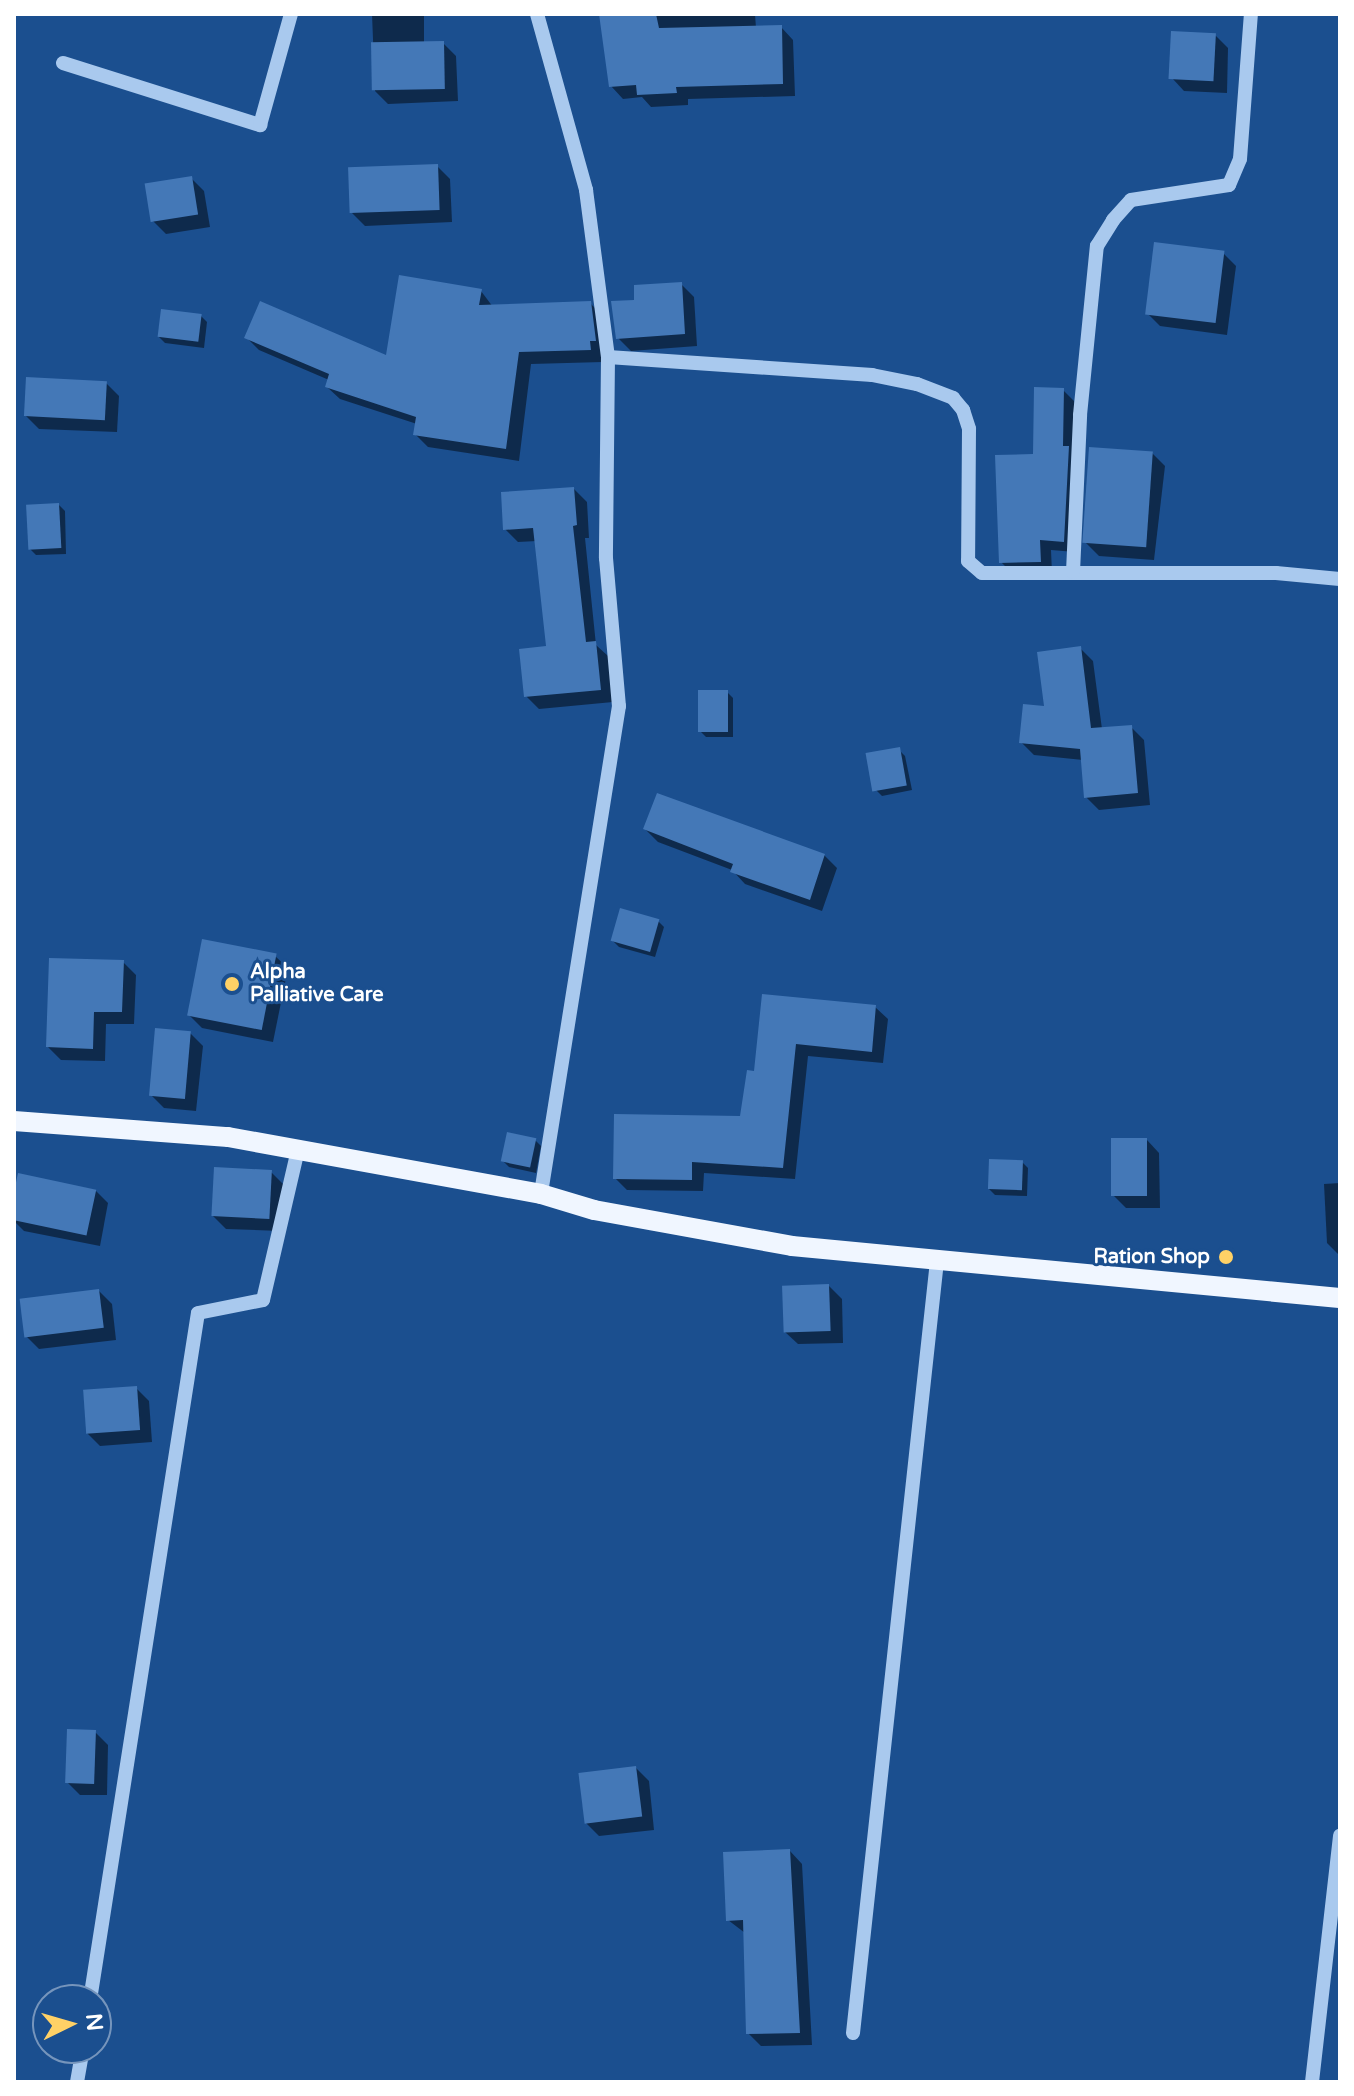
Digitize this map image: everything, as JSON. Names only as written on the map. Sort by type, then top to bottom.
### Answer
[{"type":"main road","points":[[14,1121],[228,1137],[541,1194],[594,1210],[792,1246],[1340,1298]]},
{"type":"street","points":[[63,63],[260,125],[291,14]]},
{"type":"street","points":[[537,14],[586,190],[608,357],[606,558],[619,706],[541,1194]]},
{"type":"street","points":[[1073,572],[1080,415],[1097,246],[1113,220],[1131,200],[1229,185],[1240,159],[1251,14]]},
{"type":"street","points":[[608,357],[872,375],[917,384],[953,398],[963,410],[969,429],[968,561],[982,573],[1276,573],[1340,579]]},
{"type":"street","points":[[93,1984],[198,1313],[263,1300],[298,1150]]},
{"type":"street","points":[[853,2033],[937,1261]]},
{"type":"street","points":[[1312,2082],[1340,1836]]},
{"type":"building","points":[[599,14],[656,14],[659,28],[782,25],[783,84],[676,87],[677,93],[637,95],[636,85],[609,87]]},
{"type":"building","points":[[1171,31],[1216,33],[1213,81],[1168,79]]},
{"type":"building","points":[[444,41],[445,89],[372,90],[371,42]]},
{"type":"building","points":[[438,164],[440,210],[350,213],[348,167]]},
{"type":"building","points":[[192,176],[198,215],[151,222],[145,184]]},
{"type":"building","points":[[1154,242],[1224,251],[1216,323],[1145,314]]},
{"type":"building","points":[[399,275],[482,289],[479,305],[591,301],[596,341],[590,341],[591,350],[519,352],[506,449],[413,435],[416,417],[325,387],[329,374],[244,338],[260,301],[386,355]]},
{"type":"building","points":[[682,282],[685,334],[616,339],[611,301],[634,300],[634,285]]},
{"type":"building","points":[[161,309],[202,314],[198,342],[158,337]]},
{"type":"building","points":[[26,377],[107,381],[105,420],[24,416]]},
{"type":"building","points":[[1034,387],[1064,388],[1063,446],[1069,446],[1064,542],[1040,540],[1041,562],[999,563],[995,455],[1033,454]]},
{"type":"building","points":[[1089,447],[1153,451],[1146,547],[1082,543]]},
{"type":"building","points":[[574,487],[577,525],[573,526],[586,642],[596,641],[601,690],[524,697],[519,649],[546,646],[533,528],[503,530],[501,492]]},
{"type":"building","points":[[59,503],[61,548],[28,550],[26,505]]},
{"type":"building","points":[[1081,646],[1091,728],[1132,725],[1138,793],[1084,798],[1080,749],[1019,743],[1023,704],[1044,706],[1037,652]]},
{"type":"building","points":[[698,690],[728,690],[728,732],[698,732]]},
{"type":"building","points":[[900,747],[907,785],[872,791],[866,753]]},
{"type":"building","points":[[657,793],[825,854],[810,900],[730,872],[733,864],[643,829]]},
{"type":"building","points":[[620,908],[659,919],[650,952],[611,941]]},
{"type":"building","points":[[202,939],[277,954],[262,1030],[187,1016]]},
{"type":"building","points":[[49,958],[124,960],[122,1012],[94,1012],[93,1049],[46,1047]]},
{"type":"building","points":[[762,994],[876,1005],[872,1052],[796,1044],[783,1168],[692,1162],[692,1180],[613,1179],[614,1114],[740,1116],[747,1070],[754,1071]]},
{"type":"building","points":[[155,1028],[191,1031],[185,1099],[149,1096]]},
{"type":"building","points":[[507,1132],[536,1138],[530,1168],[501,1161]]},
{"type":"building","points":[[1111,1138],[1147,1138],[1147,1196],[1111,1196]]},
{"type":"building","points":[[989,1159],[1023,1160],[1022,1190],[988,1189]]},
{"type":"building","points":[[214,1167],[272,1170],[269,1219],[211,1216]]},
{"type":"building","points":[[18,1173],[96,1190],[86,1236],[14,1220]]},
{"type":"building","points":[[829,1284],[831,1331],[784,1333],[782,1286]]},
{"type":"building","points":[[99,1289],[104,1328],[24,1337],[20,1299]]},
{"type":"building","points":[[137,1386],[140,1430],[86,1434],[83,1390]]},
{"type":"building","points":[[67,1729],[96,1730],[94,1784],[65,1783]]},
{"type":"building","points":[[636,1766],[642,1817],[585,1824],[578,1773]]},
{"type":"building","points":[[790,1849],[800,2033],[746,2034],[743,1920],[726,1921],[723,1852]]},
{"type":"place","name":"Alpha Palliative Care","points":[[232,984]]},
{"type":"place","name":"Ration Shop","points":[[1226,1257]]}]
